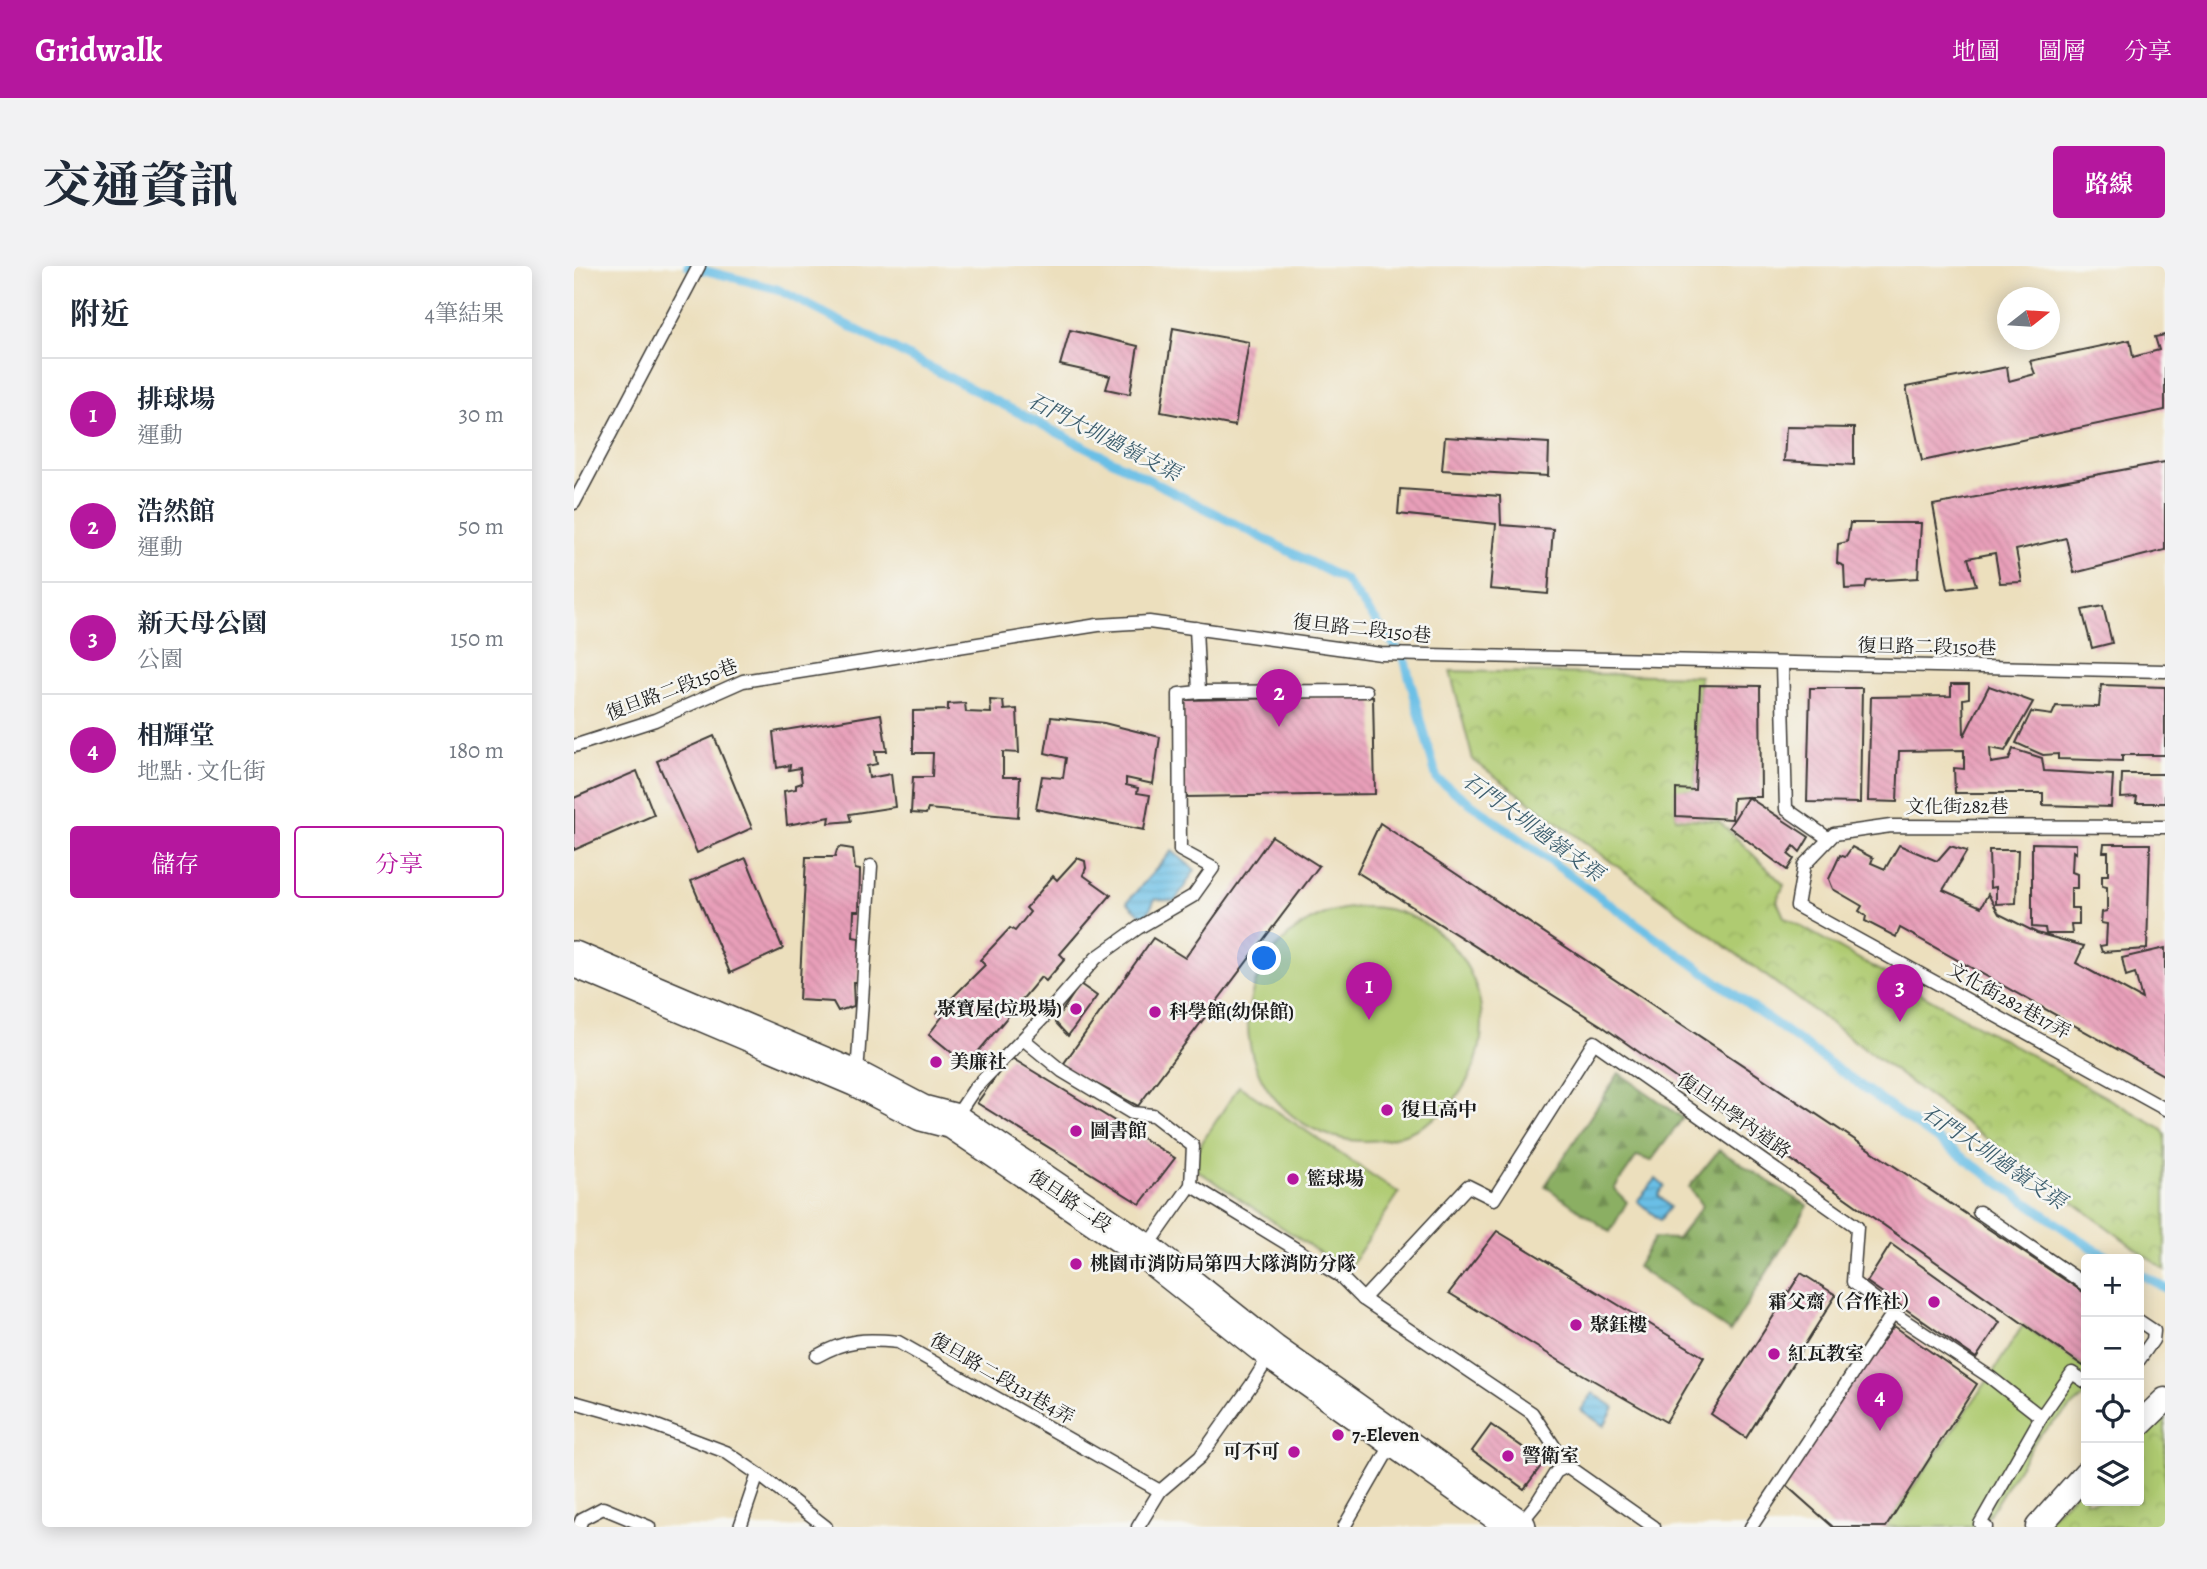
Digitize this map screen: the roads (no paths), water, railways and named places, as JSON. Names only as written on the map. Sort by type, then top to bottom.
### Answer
[{"type":"street","name":"復旦路二段","points":[[576,966],[857,1079],[922,1112],[953,1121],[1144,1251],[1272,1352],[1518,1527]]},
{"type":"street","points":[[2144,1420],[2165,1400]]},
{"type":"street","points":[[2038,1527],[2081,1479]]},
{"type":"lane","points":[[574,503],[699,266]]},
{"type":"lane","name":"復旦路二段150巷","points":[[574,746],[655,720],[743,681],[1098,625],[1149,622],[1381,654],[2165,671]]},
{"type":"lane","points":[[1196,628],[1199,692]]},
{"type":"lane","points":[[1782,664],[1786,809],[1829,839]]},
{"type":"lane","points":[[953,1121],[975,1088],[1096,958],[1138,928],[1193,896],[1213,868],[1180,850],[1179,694],[1366,691]]},
{"type":"lane","name":"文化街282巷","points":[[1797,906],[1804,864],[1834,834],[1891,826],[2165,827]]},
{"type":"lane","points":[[857,1079],[871,866]]},
{"type":"lane","name":"文化街282巷17弄","points":[[1797,906],[2165,1109]]},
{"type":"lane","points":[[1023,1039],[1062,1071],[1132,1113],[1153,1115],[1193,1146],[1191,1185],[1144,1251]]},
{"type":"lane","name":"復旦中學內道路","points":[[1363,1299],[1468,1186],[1494,1199],[1594,1042],[1857,1227],[1853,1282],[1893,1312]]},
{"type":"lane","points":[[1191,1185],[1340,1276],[1363,1299],[1532,1413],[1567,1466],[1654,1527]]},
{"type":"lane","points":[[1979,1212],[2081,1282]]},
{"type":"lane","points":[[1751,1527],[1893,1312],[1990,1377],[2040,1417]]},
{"type":"lane","points":[[2144,1325],[2154,1332],[2153,1340],[2144,1353]]},
{"type":"lane","name":"復旦路二段131巷4弄","points":[[817,1356],[838,1344],[867,1339],[898,1342],[1160,1491]]},
{"type":"lane","points":[[1138,1527],[1160,1491],[1200,1457],[1272,1352]]},
{"type":"lane","points":[[1981,1526],[2040,1417],[2072,1373],[2083,1380]]},
{"type":"lane","points":[[574,1402],[649,1423],[726,1452],[826,1527]]},
{"type":"lane","points":[[1344,1527],[1395,1439]]},
{"type":"lane","points":[[1518,1527],[1556,1472],[1567,1466]]},
{"type":"lane","points":[[740,1527],[758,1474]]},
{"type":"lane","points":[[579,1527],[582,1519],[603,1508],[649,1527]]},
{"type":"water","points":[[1172,851],[1195,870],[1175,901],[1155,899],[1145,919],[1127,902]]},
{"type":"water","points":[[1656,1179],[1664,1186],[1658,1195],[1670,1207],[1660,1220],[1637,1201]]},
{"type":"water","points":[[1593,1393],[1614,1407],[1604,1426],[1581,1410]]},
{"type":"waterway","name":"石門大圳過嶺支渠","points":[[688,266],[777,289],[1345,580],[1404,658],[1437,779],[1885,1103],[2104,1254]]},
{"type":"waterway","name":"石門大圳過嶺支渠","points":[[2144,1276],[2165,1288]]},
{"type":"place","name":"浩然館","points":[[1279,727]]},
{"type":"place","name":"聚寶屋(垃圾場)","points":[[1076,1009]]},
{"type":"place","name":"科學館(幼保館)","points":[[1155,1012]]},
{"type":"place","name":"排球場","points":[[1369,1020]]},
{"type":"place","name":"新天母公園","points":[[1900,1022]]},
{"type":"place","name":"美廉社","points":[[936,1062]]},
{"type":"place","name":"復旦高中","points":[[1387,1110]]},
{"type":"place","name":"圖書館","points":[[1076,1131]]},
{"type":"place","name":"籃球場","points":[[1293,1179]]},
{"type":"place","name":"桃園市消防局第四大隊消防分隊","points":[[1076,1264]]},
{"type":"place","name":"霜父齋（合作社）","points":[[1934,1302]]},
{"type":"place","name":"聚鈺樓","points":[[1576,1325]]},
{"type":"place","name":"紅瓦教室","points":[[1774,1354]]},
{"type":"place","name":"相輝堂","points":[[1880,1431]]},
{"type":"place","name":"7-Eleven","points":[[1338,1435]]},
{"type":"place","name":"可不可","points":[[1294,1452]]},
{"type":"place","name":"警衛室","points":[[1508,1456]]}]
